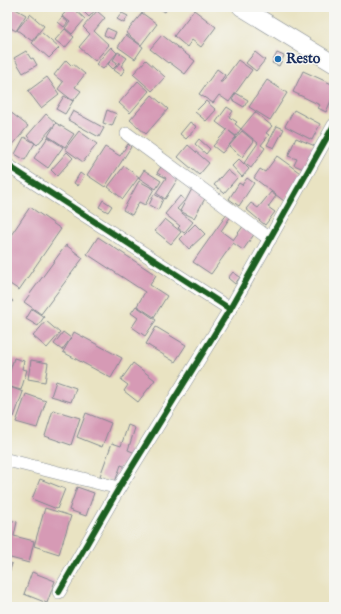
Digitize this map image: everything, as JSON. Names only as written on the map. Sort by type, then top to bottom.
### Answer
[{"type":"main road","points":[[241,7],[334,64]]},
{"type":"street","points":[[59,592],[119,488],[230,309],[334,125]]},
{"type":"street","points":[[127,134],[270,239]]},
{"type":"street","points":[[7,165],[230,309]]},
{"type":"street","points":[[7,460],[119,488]]},
{"type":"building","points":[[7,7],[12,7],[26,15],[16,31],[7,26]]},
{"type":"building","points":[[70,7],[72,7],[85,19],[72,34],[65,28],[70,22],[62,16]]},
{"type":"building","points":[[85,7],[98,7],[89,17],[82,10]]},
{"type":"building","points":[[122,7],[131,7],[129,11]]},
{"type":"building","points":[[157,7],[168,7],[165,12]]},
{"type":"building","points":[[194,10],[216,27],[201,47],[192,40],[187,47],[174,36]]},
{"type":"building","points":[[97,11],[105,18],[94,31],[109,45],[95,61],[79,47],[90,34],[83,27]]},
{"type":"building","points":[[122,13],[128,16],[124,23],[117,19]]},
{"type":"building","points":[[142,13],[157,24],[141,45],[126,33]]},
{"type":"building","points":[[30,14],[44,26],[32,41],[17,30]]},
{"type":"building","points":[[62,17],[68,22],[64,27],[58,22]]},
{"type":"building","points":[[107,28],[116,32],[113,39],[104,35]]},
{"type":"building","points":[[65,29],[74,37],[65,48],[55,40]]},
{"type":"building","points":[[41,32],[59,48],[49,58],[32,43]]},
{"type":"building","points":[[126,35],[143,47],[135,59],[118,47]]},
{"type":"building","points":[[162,35],[195,61],[185,74],[150,49]]},
{"type":"building","points":[[111,47],[117,53],[103,69],[96,64]]},
{"type":"building","points":[[26,51],[37,65],[23,73],[14,58]]},
{"type":"building","points":[[118,52],[127,58],[121,66],[125,69],[121,75],[114,70],[119,64],[113,60]]},
{"type":"building","points":[[255,52],[265,60],[256,71],[246,63]]},
{"type":"building","name":"Resto","points":[[277,53],[284,56],[279,66],[272,63]]},
{"type":"building","points":[[66,60],[72,66],[73,64],[85,74],[75,87],[81,91],[73,101],[58,89],[63,82],[54,75]]},
{"type":"building","points":[[112,60],[117,65],[113,69],[108,64]]},
{"type":"building","points":[[146,60],[165,77],[152,91],[133,74]]},
{"type":"building","points":[[238,60],[252,70],[229,102],[219,95],[213,103],[199,94],[217,69],[225,75],[220,82],[222,82]]},
{"type":"building","points":[[303,71],[334,85],[334,94],[326,112],[318,108],[320,105],[293,92]]},
{"type":"building","points":[[47,77],[59,94],[41,108],[28,91]]},
{"type":"building","points":[[267,80],[287,93],[270,120],[249,107]]},
{"type":"building","points":[[138,81],[149,91],[130,113],[119,103]]},
{"type":"building","points":[[236,93],[248,100],[244,107],[232,100]]},
{"type":"building","points":[[152,95],[168,109],[146,134],[130,120]]},
{"type":"building","points":[[64,96],[73,101],[65,114],[56,109]]},
{"type":"building","points":[[206,101],[216,110],[206,121],[195,112]]},
{"type":"building","points":[[227,107],[233,111],[229,117],[237,122],[235,124],[241,129],[236,136],[229,131],[236,137],[222,153],[213,146],[227,130],[216,122]]},
{"type":"building","points":[[107,110],[117,114],[112,126],[103,123]]},
{"type":"building","points":[[294,110],[320,124],[312,140],[285,126]]},
{"type":"building","points":[[9,111],[28,126],[12,146],[7,142],[7,114]]},
{"type":"building","points":[[73,111],[104,128],[99,137],[68,120]]},
{"type":"building","points":[[255,112],[272,126],[266,133],[269,135],[261,145],[265,148],[251,168],[244,163],[258,143],[241,129]]},
{"type":"building","points":[[46,114],[56,123],[37,145],[27,136]]},
{"type":"building","points":[[190,122],[197,127],[186,139],[180,134]]},
{"type":"building","points":[[56,123],[74,134],[65,147],[48,136]]},
{"type":"building","points":[[277,126],[284,129],[274,148],[267,145]]},
{"type":"building","points":[[79,131],[97,144],[83,162],[65,149]]},
{"type":"building","points":[[242,131],[254,141],[242,157],[229,146]]},
{"type":"building","points":[[24,137],[35,143],[25,160],[15,154]]},
{"type":"building","points":[[48,137],[63,147],[48,168],[34,158]]},
{"type":"building","points":[[296,138],[315,146],[306,170],[294,165],[297,159],[288,156]]},
{"type":"building","points":[[199,139],[210,149],[206,154],[195,144]]},
{"type":"building","points":[[128,144],[131,147],[105,187],[87,175],[105,147],[120,156]]},
{"type":"building","points":[[188,145],[209,163],[199,175],[178,157]]},
{"type":"building","points":[[67,152],[73,158],[57,176],[51,170]]},
{"type":"building","points":[[277,156],[303,175],[284,201],[254,178],[260,169],[265,172]]},
{"type":"building","points":[[239,159],[249,169],[242,177],[232,166]]},
{"type":"building","points":[[164,162],[179,177],[165,199],[156,193],[166,178],[157,173]]},
{"type":"building","points":[[124,166],[139,177],[123,199],[108,187]]},
{"type":"building","points":[[144,170],[161,181],[156,189],[139,178]]},
{"type":"building","points":[[227,170],[237,178],[224,193],[214,185]]},
{"type":"building","points":[[80,173],[84,176],[78,186],[74,183]]},
{"type":"building","points":[[247,178],[254,183],[239,206],[229,199],[239,183],[242,185]]},
{"type":"building","points":[[139,181],[154,189],[145,205],[139,202],[132,215],[123,210]]},
{"type":"building","points":[[193,187],[207,195],[194,218],[180,211]]},
{"type":"building","points":[[271,192],[276,196],[268,207],[275,212],[265,225],[246,209],[251,203],[258,208]]},
{"type":"building","points":[[154,194],[163,199],[158,210],[149,205]]},
{"type":"building","points":[[180,196],[185,200],[177,209],[193,222],[184,233],[178,228],[180,226],[165,214]]},
{"type":"building","points":[[103,200],[112,206],[108,212],[99,207]]},
{"type":"building","points":[[30,207],[61,229],[19,290],[7,282],[7,241]]},
{"type":"building","points":[[227,214],[231,216],[221,231],[233,240],[244,225],[255,233],[243,250],[233,243],[211,274],[193,262]]},
{"type":"building","points":[[165,219],[181,232],[171,244],[155,231]]},
{"type":"building","points":[[195,224],[205,234],[189,249],[180,239]]},
{"type":"building","points":[[98,237],[156,275],[150,285],[167,296],[154,317],[137,306],[145,292],[87,254]]},
{"type":"building","points":[[66,245],[83,258],[41,314],[24,302]]},
{"type":"building","points":[[233,272],[240,277],[235,284],[228,278]]},
{"type":"building","points":[[7,296],[13,301],[7,308]]},
{"type":"building","points":[[136,306],[156,320],[145,336],[132,327],[138,318],[131,313]]},
{"type":"building","points":[[32,309],[44,317],[38,326],[26,319]]},
{"type":"building","points":[[46,321],[60,333],[47,348],[33,336]]},
{"type":"building","points":[[156,327],[186,345],[175,362],[146,344]]},
{"type":"building","points":[[63,332],[71,338],[62,350],[54,344]]},
{"type":"building","points":[[74,332],[122,358],[111,378],[63,352]]},
{"type":"building","points":[[14,358],[24,361],[22,369],[27,370],[21,390],[10,387],[23,392],[14,417],[7,414],[7,380]]},
{"type":"building","points":[[31,360],[48,363],[45,382],[28,379]]},
{"type":"building","points":[[133,363],[155,380],[138,402],[124,391],[128,385],[121,380]]},
{"type":"building","points":[[56,381],[76,388],[71,402],[51,396]]},
{"type":"building","points":[[26,394],[46,401],[37,428],[16,422]]},
{"type":"building","points":[[53,410],[80,418],[71,445],[45,436]]},
{"type":"building","points":[[86,413],[111,423],[102,447],[77,437]]},
{"type":"building","points":[[128,425],[135,428],[128,450],[138,454],[132,469],[121,465],[115,482],[100,476],[112,443],[121,446]]},
{"type":"building","points":[[40,479],[65,489],[57,509],[32,499]]},
{"type":"building","points":[[77,487],[94,493],[86,516],[69,510]]},
{"type":"building","points":[[45,508],[71,516],[59,554],[34,546]]},
{"type":"building","points":[[7,519],[17,522],[14,536],[34,541],[29,563],[7,557]]},
{"type":"building","points":[[7,562],[12,564],[7,579]]},
{"type":"building","points":[[32,572],[55,581],[47,603],[24,594]]},
{"type":"cycle path","points":[[59,592],[119,488],[230,309],[334,125]]},
{"type":"cycle path","points":[[7,165],[230,309]]},
{"type":"place","name":"Resto","points":[[278,59]]}]
